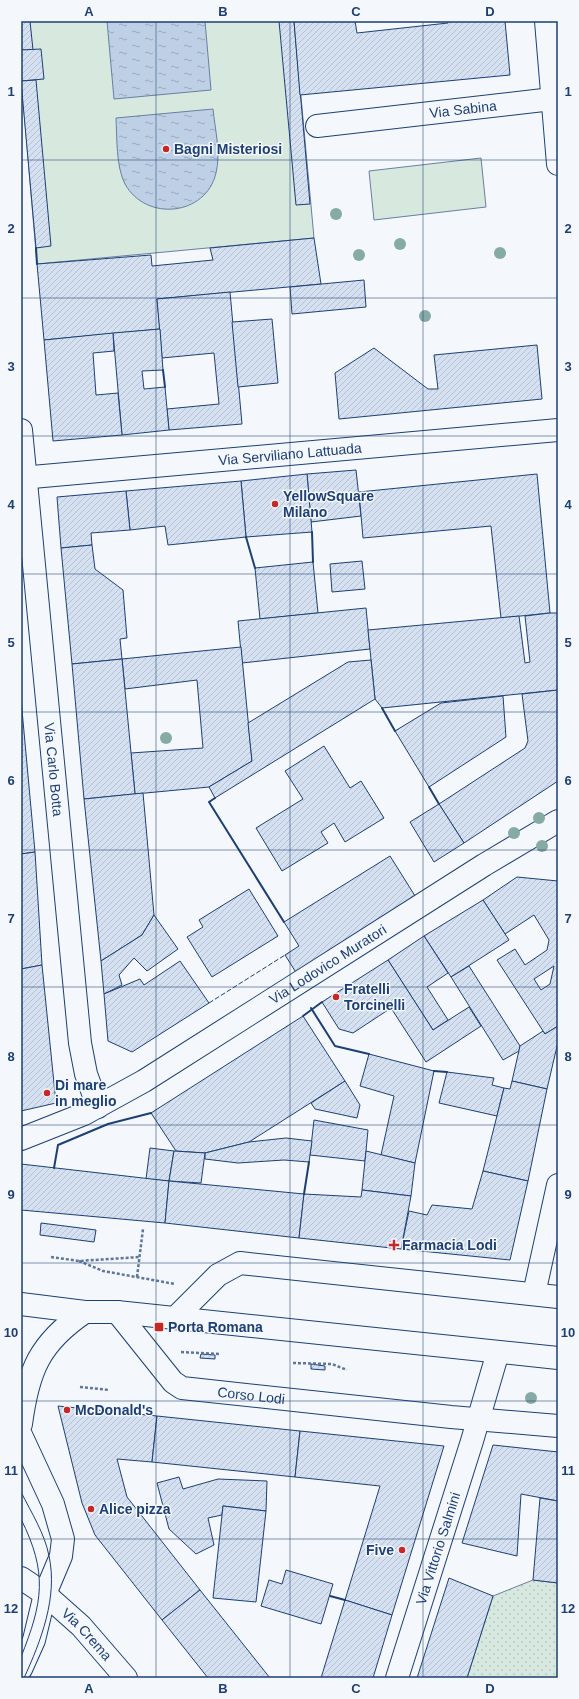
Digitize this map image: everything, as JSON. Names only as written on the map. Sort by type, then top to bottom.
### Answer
[{"type":"street","points":[[546,21],[558,164]]},
{"type":"street","name":"Via Sabina","points":[[317,126],[552,99]]},
{"type":"street","name":"Via Carlo Botta","points":[[21,430],[23,478],[80,1043],[86,1074],[98,1107]]},
{"type":"street","name":"Via Serviliano Lattuada","points":[[23,478],[558,430]]},
{"type":"street","name":"Via Lodovico Muratori","points":[[21,1139],[71,1120],[98,1107],[144,1081],[524,840],[558,821]]},
{"type":"street","points":[[534,1294],[558,1185]]},
{"type":"street","points":[[175,1318],[218,1275],[240,1263],[558,1296]]},
{"type":"street","points":[[21,1293],[87,1304],[117,1312]]},
{"type":"street","points":[[21,1304],[85,1312],[117,1312],[558,1358]]},
{"type":"street","points":[[21,1424],[25,1395],[32,1372],[39,1357],[57,1332],[85,1312]]},
{"type":"street","name":"Corso Lodi","points":[[117,1312],[172,1382],[182,1388],[558,1426]]},
{"type":"street","points":[[479,1419],[498,1352]]},
{"type":"street","name":"Via Vittorio Salmini","points":[[397,1678],[479,1419]]},
{"type":"street","points":[[21,1435],[53,1504],[63,1540],[60,1556],[45,1594],[34,1640],[21,1669]]},
{"type":"street","name":"Via Crema","points":[[21,1578],[45,1594],[81,1626],[126,1678]]},
{"type":"path","points":[[137,1277],[143,1229]]},
{"type":"path","points":[[51,1257],[79,1261],[140,1257]]},
{"type":"path","points":[[79,1261],[103,1271],[175,1284]]},
{"type":"path","points":[[174,1352],[220,1354]]},
{"type":"path","points":[[293,1363],[309,1362],[332,1364],[347,1370]]},
{"type":"path","points":[[80,1388],[109,1390]]},
{"type":"shaded area","name":"Bagni Misteriosi","points":[[21,21],[294,21],[314,238],[37,264],[21,76]]},
{"type":"shaded area","points":[[481,158],[486,207],[374,220],[369,171]]},
{"type":"shaded area","points":[[533,1580],[558,1583],[558,1678],[467,1678],[493,1596]]},
{"type":"water","points":[[107,21],[205,21],[211,90],[114,99]]},
{"type":"water","points":[[213,109],[218,149],[216,173],[210,187],[201,198],[188,205],[175,209],[160,209],[147,204],[135,196],[125,184],[120,169],[116,118]]},
{"type":"building","points":[[21,21],[30,21],[33,50],[21,50]]},
{"type":"building","points":[[279,21],[294,21],[310,204],[296,205]]},
{"type":"building","points":[[294,21],[355,21],[357,33],[448,23],[448,21],[505,21],[510,75],[300,95]]},
{"type":"building","points":[[41,49],[44,79],[21,81],[21,50]]},
{"type":"building","points":[[36,80],[51,246],[36,248],[21,81]]},
{"type":"building","points":[[314,238],[321,284],[157,299],[160,329],[44,340],[37,264],[151,255],[152,266],[213,260],[210,248]]},
{"type":"building","points":[[364,280],[366,307],[292,314],[290,287]]},
{"type":"building","points":[[230,292],[242,424],[169,430],[167,409],[219,404],[214,353],[162,358],[157,299]]},
{"type":"building","points":[[272,319],[278,383],[238,387],[232,322]]},
{"type":"building","points":[[160,329],[163,370],[142,371],[144,389],[165,387],[169,430],[122,435],[113,333]]},
{"type":"building","points":[[113,333],[114,351],[93,353],[96,395],[118,393],[122,435],[53,441],[44,340]]},
{"type":"building","points":[[537,345],[542,399],[339,419],[335,373],[374,348],[428,389],[438,389],[434,355]]},
{"type":"building","points":[[356,470],[361,516],[311,522],[307,474]]},
{"type":"building","points":[[307,474],[312,532],[246,537],[241,481]]},
{"type":"building","points":[[537,474],[550,613],[501,618],[491,526],[363,538],[359,492]]},
{"type":"building","points":[[241,481],[246,537],[168,545],[165,526],[130,530],[126,491]]},
{"type":"building","points":[[126,491],[130,530],[91,533],[92,545],[61,548],[57,497]]},
{"type":"building","points":[[92,545],[95,569],[123,590],[127,638],[120,639],[122,659],[72,664],[61,548]]},
{"type":"building","points":[[362,561],[365,589],[332,592],[330,564]]},
{"type":"building","points":[[313,562],[318,613],[260,619],[255,568]]},
{"type":"building","points":[[366,608],[370,649],[242,663],[238,621]]},
{"type":"building","points":[[558,613],[558,690],[382,708],[375,699],[368,630],[519,616],[525,663],[530,662],[525,616]]},
{"type":"building","points":[[241,647],[252,761],[209,787],[135,794],[131,753],[203,748],[197,680],[125,689],[122,659]]},
{"type":"building","points":[[122,659],[135,794],[84,799],[72,664]]},
{"type":"building","points":[[371,660],[375,699],[215,798],[209,787],[252,761],[248,723],[348,662]]},
{"type":"building","points":[[558,690],[558,781],[464,843],[439,804],[525,748],[528,741],[522,694]]},
{"type":"building","points":[[503,696],[506,737],[429,787],[395,731],[441,703]]},
{"type":"building","points":[[21,699],[35,852],[21,854]]},
{"type":"building","points":[[324,746],[350,788],[361,781],[384,818],[345,842],[334,823],[321,832],[328,843],[282,871],[256,828],[303,799],[285,771]]},
{"type":"building","points":[[143,793],[154,915],[142,935],[101,961],[84,799]]},
{"type":"building","points":[[439,804],[464,843],[434,862],[410,822]]},
{"type":"building","points":[[35,852],[42,965],[21,969],[21,854]]},
{"type":"building","points":[[390,856],[417,899],[297,974],[285,955],[299,946],[284,922]]},
{"type":"building","points":[[517,877],[558,881],[558,1026],[545,1034],[497,960],[515,949],[525,965],[547,950],[549,940],[534,915],[505,934],[483,900]],"holes":[[[554,966],[550,984],[541,990],[534,979]]]},
{"type":"building","points":[[249,889],[278,936],[212,977],[187,937],[203,927],[199,920]]},
{"type":"building","points":[[483,900],[509,940],[451,977],[424,936]]},
{"type":"building","points":[[154,915],[178,949],[147,971],[134,958],[119,975],[122,985],[104,994],[101,961],[142,935]]},
{"type":"building","points":[[424,936],[448,973],[427,987],[448,1020],[433,1030],[388,960]]},
{"type":"building","points":[[388,960],[433,1030],[469,1007],[481,1026],[426,1062],[391,1008],[353,1033],[339,1029],[322,1002]]},
{"type":"building","points":[[180,961],[209,1003],[132,1052],[108,1041],[104,994],[140,979],[144,985]]},
{"type":"building","points":[[42,965],[56,1103],[21,1111],[21,969]]},
{"type":"building","points":[[469,966],[520,1046],[519,1051],[503,1060],[451,977]]},
{"type":"building","points":[[303,1016],[345,1081],[249,1142],[205,1153],[176,1151],[151,1113]]},
{"type":"building","points":[[558,1026],[558,1042],[547,1089],[512,1081],[520,1046],[543,1031],[545,1034]]},
{"type":"building","points":[[369,1054],[434,1071],[415,1163],[381,1155],[394,1096],[360,1086]]},
{"type":"building","points":[[447,1072],[494,1078],[492,1085],[504,1088],[497,1116],[439,1103]]},
{"type":"building","points":[[345,1081],[360,1105],[357,1118],[315,1109],[311,1103]]},
{"type":"building","points":[[512,1081],[547,1089],[528,1181],[483,1171],[504,1088],[510,1089]]},
{"type":"building","points":[[314,1120],[368,1130],[365,1161],[310,1155]]},
{"type":"building","points":[[286,1138],[312,1141],[309,1162],[284,1160],[238,1163],[205,1159],[205,1153],[249,1142]]},
{"type":"building","points":[[150,1148],[174,1151],[169,1181],[146,1179]]},
{"type":"building","points":[[174,1151],[205,1153],[201,1183],[169,1181]]},
{"type":"building","points":[[366,1151],[415,1163],[411,1196],[362,1190]]},
{"type":"building","points":[[21,1164],[169,1181],[165,1223],[21,1210]]},
{"type":"building","points":[[483,1171],[528,1181],[510,1260],[401,1249],[409,1211],[427,1215],[432,1205],[472,1209]]},
{"type":"building","points":[[169,1181],[304,1194],[299,1238],[165,1223]]},
{"type":"building","points":[[362,1190],[411,1196],[401,1249],[299,1238],[304,1194],[361,1197]]},
{"type":"building","points":[[41,1223],[96,1230],[94,1242],[40,1235]]},
{"type":"building","points":[[201,1354],[215,1355],[215,1359],[200,1358]]},
{"type":"building","points":[[311,1364],[325,1366],[325,1370],[311,1369]]},
{"type":"building","points":[[58,1406],[157,1416],[152,1462],[117,1459],[127,1497],[200,1590],[162,1620],[95,1535],[82,1503]]},
{"type":"building","points":[[157,1416],[300,1431],[295,1477],[152,1462]]},
{"type":"building","points":[[300,1431],[444,1446],[392,1615],[345,1600],[380,1486],[295,1477]]},
{"type":"building","points":[[493,1445],[558,1452],[558,1501],[521,1494],[517,1556],[462,1543]]},
{"type":"building","points":[[179,1477],[183,1489],[218,1479],[267,1481],[266,1511],[223,1506],[222,1515],[208,1518],[214,1545],[196,1554],[169,1529],[157,1483]]},
{"type":"building","points":[[540,1498],[558,1501],[558,1583],[533,1580]]},
{"type":"building","points":[[223,1506],[266,1511],[256,1602],[213,1598]]},
{"type":"building","points":[[286,1570],[333,1584],[321,1624],[261,1606],[269,1580],[282,1584]]},
{"type":"building","points":[[449,1578],[493,1596],[467,1678],[417,1678]]},
{"type":"building","points":[[200,1590],[270,1678],[208,1678],[162,1620]]},
{"type":"building","points":[[345,1600],[392,1615],[373,1678],[321,1678]]},
{"type":"tram line","points":[[21,1492],[44,1540],[49,1556],[51,1571],[50,1603],[42,1634],[24,1678]]},
{"type":"tram line","points":[[21,1519],[30,1538],[39,1572],[38,1603],[34,1620],[21,1657]]},
{"type":"fence","points":[[209,1003],[285,955]]},
{"type":"wall","points":[[36,248],[37,264]]},
{"type":"wall","points":[[163,370],[165,387]]},
{"type":"wall","points":[[312,532],[313,562]]},
{"type":"wall","points":[[246,537],[255,568]]},
{"type":"wall","points":[[382,708],[395,731]]},
{"type":"wall","points":[[429,787],[439,804]]},
{"type":"wall","points":[[215,798],[209,802],[284,922]]},
{"type":"wall","points":[[303,1016],[322,1002]]},
{"type":"wall","points":[[311,1008],[335,1046],[369,1054]]},
{"type":"wall","points":[[434,1071],[447,1072]]},
{"type":"wall","points":[[54,1168],[58,1145],[108,1124],[151,1113]]},
{"type":"wall","points":[[304,1194],[309,1162]]},
{"type":"wall","points":[[330,1596],[345,1600]]},
{"type":"place","name":"Bagni Misteriosi","points":[[166,149]]},
{"type":"place","name":"YellowSquare Milano","points":[[275,504]]},
{"type":"place","name":"Fratelli Torcinelli","points":[[336,997]]},
{"type":"place","name":"Di mare in meglio","points":[[47,1093]]},
{"type":"place","name":"Farmacia Lodi","points":[[394,1245]]},
{"type":"place","name":"Porta Romana","points":[[159,1327]]},
{"type":"place","name":"McDonald's","points":[[67,1410]]},
{"type":"place","name":"Alice pizza","points":[[91,1509]]},
{"type":"place","name":"Five","points":[[402,1550]]}]
